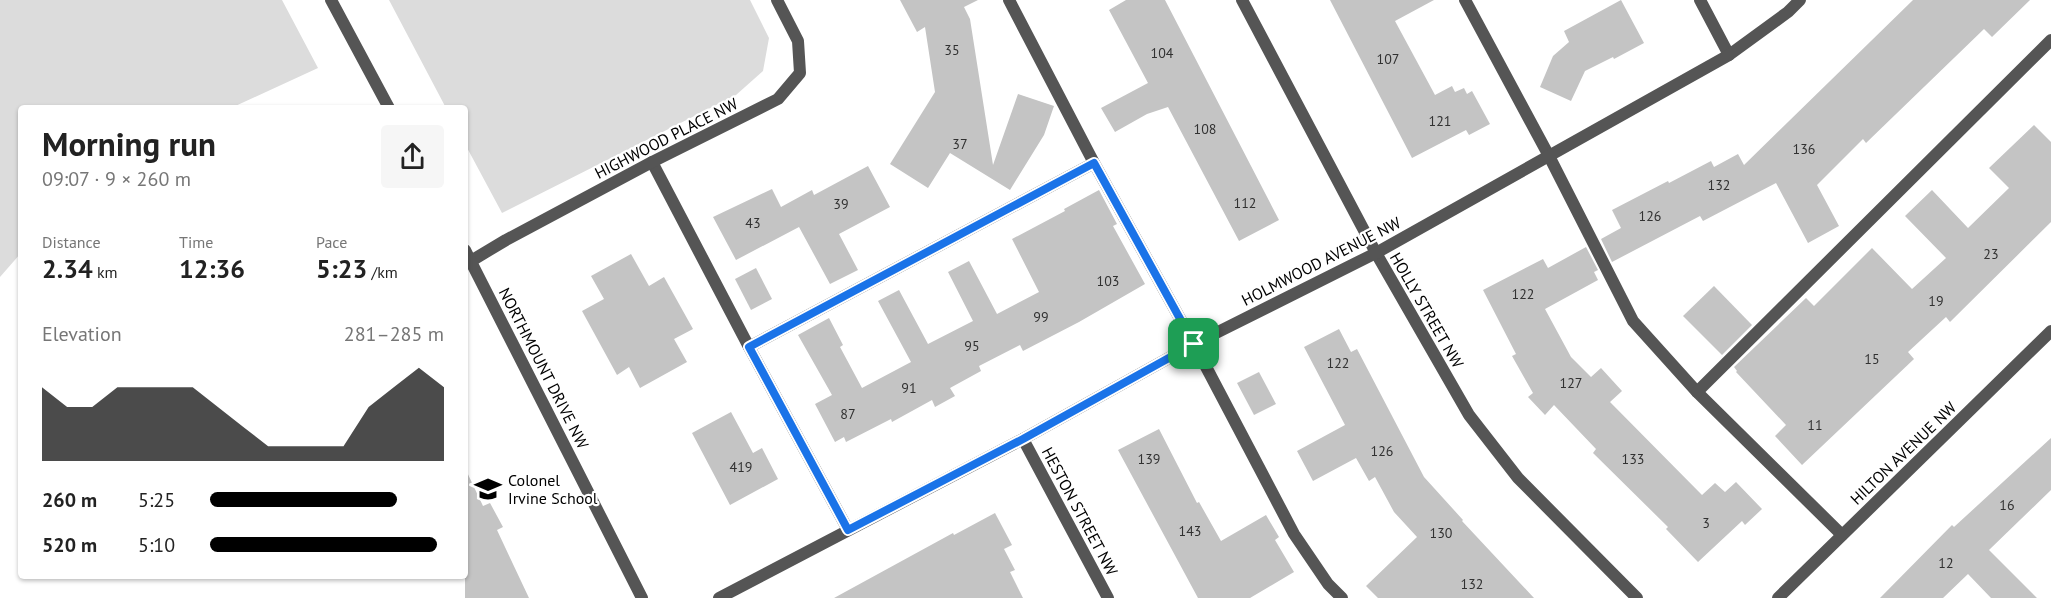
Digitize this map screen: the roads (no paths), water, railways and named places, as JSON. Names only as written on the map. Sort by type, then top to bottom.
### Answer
[{"type":"street","points":[[331,0],[387,105]]},
{"type":"street","name":"HIGHWOOD PLACE NW","points":[[468,255],[506,240],[652,162],[778,99],[800,73],[798,40],[777,0]]},
{"type":"street","points":[[1009,0],[1294,534],[1328,584],[1342,598]]},
{"type":"street","name":"HOLLY STREET NW","points":[[1242,0],[1376,253],[1469,415],[1518,478],[1637,598]]},
{"type":"street","points":[[1465,0],[1549,156],[1633,321],[1697,392],[1842,535]]},
{"type":"street","points":[[1700,0],[1730,55]]},
{"type":"street","name":"HOLMWOOD AVENUE NW","points":[[718,598],[1023,439],[1194,344],[1376,253],[1730,55],[1788,12],[1800,0]]},
{"type":"street","points":[[1697,392],[2051,40]]},
{"type":"street","points":[[652,162],[848,530]]},
{"type":"street","points":[[749,347],[1094,163]]},
{"type":"street","name":"NORTHMOUNT DRIVE NW","points":[[468,255],[642,598]]},
{"type":"street","name":"HILTON AVENUE NW","points":[[1778,598],[2051,331]]},
{"type":"street","name":"HESTON STREET NW","points":[[1023,439],[1108,598]]},
{"type":"place","name":"Colonel Irvine School","points":[[488,489]]}]
